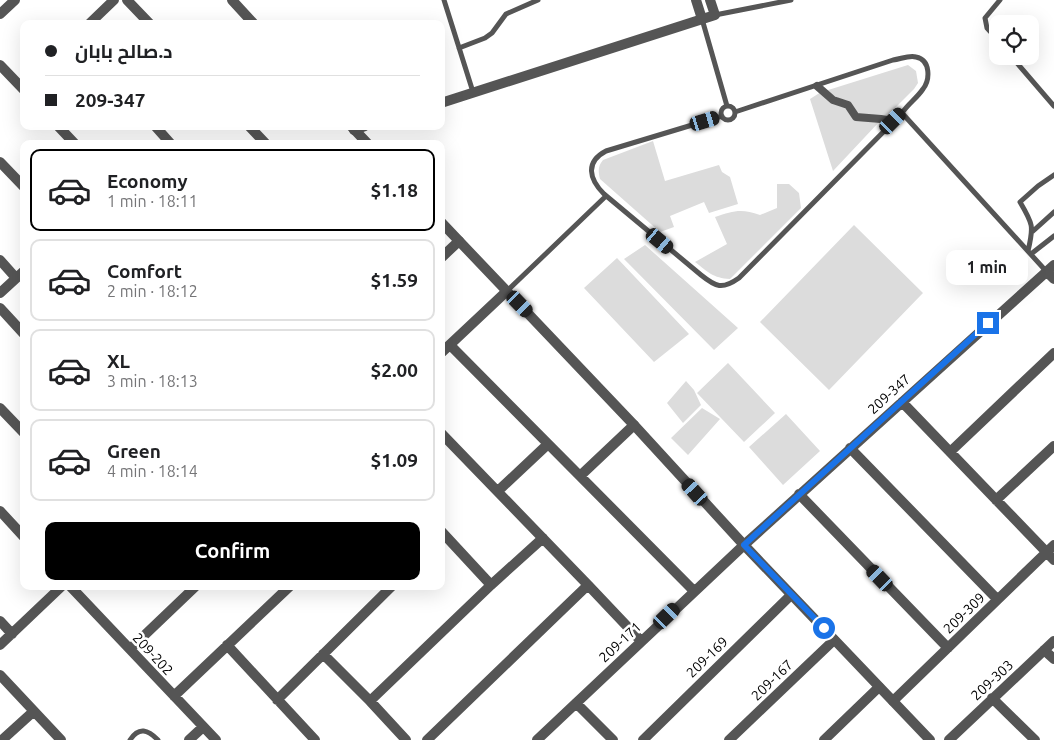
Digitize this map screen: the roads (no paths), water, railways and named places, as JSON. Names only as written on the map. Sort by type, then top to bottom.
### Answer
[{"type":"street","points":[[0,14],[15,0]]},
{"type":"street","points":[[93,20],[114,0]]},
{"type":"street","points":[[127,0],[146,20]]},
{"type":"street","points":[[232,0],[250,20]]},
{"type":"street","points":[[696,0],[702,19]]},
{"type":"street","points":[[445,102],[715,15],[710,0]]},
{"type":"street","points":[[0,65],[20,85]]},
{"type":"street","points":[[816,86],[833,100],[848,105],[856,117],[881,118],[893,121]]},
{"type":"street","points":[[62,130],[71,140]]},
{"type":"street","points":[[159,130],[167,140]]},
{"type":"street","points":[[253,130],[261,140]]},
{"type":"street","points":[[355,130],[364,140]]},
{"type":"street","points":[[0,162],[20,183]]},
{"type":"street","points":[[445,226],[893,701],[926,739]]},
{"type":"street","points":[[445,254],[460,241]]},
{"type":"street","points":[[0,260],[20,274],[0,293]]},
{"type":"street","name":"209-347","points":[[744,545],[850,448],[1051,272]]},
{"type":"street","points":[[445,349],[507,291]]},
{"type":"street","points":[[0,308],[20,330]]},
{"type":"street","points":[[450,345],[694,591]]},
{"type":"street","points":[[950,452],[1054,353]]},
{"type":"street","points":[[902,402],[1054,560]]},
{"type":"street","points":[[0,408],[20,429]]},
{"type":"street","points":[[580,476],[634,425]]},
{"type":"street","points":[[445,437],[641,641]]},
{"type":"street","points":[[498,491],[548,444]]},
{"type":"street","points":[[996,500],[1054,446]]},
{"type":"street","points":[[850,448],[998,599]]},
{"type":"street","points":[[799,494],[948,648]]},
{"type":"street","points":[[0,512],[20,533]]},
{"type":"street","points":[[445,538],[491,585]]},
{"type":"street","points":[[370,700],[543,538]]},
{"type":"street","name":"209-171","points":[[537,740],[744,545]]},
{"type":"street","name":"209-309","points":[[893,701],[1054,545]]},
{"type":"street","points":[[427,740],[588,585]]},
{"type":"street","points":[[0,645],[58,590]]},
{"type":"street","name":"209-202","points":[[74,590],[216,740]]},
{"type":"street","points":[[130,649],[192,590]]},
{"type":"street","points":[[174,696],[286,590]]},
{"type":"street","points":[[277,700],[388,590]]},
{"type":"street","name":"209-169","points":[[643,740],[791,594]]},
{"type":"street","points":[[0,621],[12,634]]},
{"type":"street","name":"209-167","points":[[728,740],[834,640]]},
{"type":"street","name":"209-303","points":[[949,740],[1054,641]]},
{"type":"street","points":[[227,646],[315,740]]},
{"type":"street","points":[[1044,650],[1054,660]]},
{"type":"street","points":[[324,654],[370,700],[406,740]]},
{"type":"street","points":[[0,675],[61,740]]},
{"type":"street","points":[[824,740],[879,687]]},
{"type":"street","points":[[992,698],[1035,740]]},
{"type":"street","points":[[576,703],[613,740]]},
{"type":"street","points":[[2,740],[34,711]]},
{"type":"street","points":[[191,739],[203,727]]},
{"type":"lane","points":[[444,0],[474,94]]},
{"type":"lane","points":[[459,48],[485,38],[492,33],[506,14],[538,0]]},
{"type":"lane","points":[[715,15],[791,0]]},
{"type":"lane","points":[[989,30],[986,18],[1000,0]]},
{"type":"lane","points":[[702,19],[727,106]]},
{"type":"lane","points":[[722,116],[597,155],[593,162],[591,174],[593,181],[606,196],[701,275],[715,285],[726,286],[739,278],[902,112],[923,89],[927,81],[927,67],[923,60],[918,57],[893,60],[735,112]]},
{"type":"lane","points":[[1020,65],[1054,106]]},
{"type":"lane","points":[[722,116],[730,120],[734,117],[735,112],[732,107],[727,106]]},
{"type":"lane","points":[[722,116],[722,110],[727,106]]},
{"type":"lane","points":[[902,112],[1029,252],[1051,272]]},
{"type":"lane","points":[[1029,252],[1032,232],[1030,219],[1020,202],[1054,175]]},
{"type":"lane","points":[[507,291],[606,196]]},
{"type":"lane","points":[[1032,232],[1054,212]]},
{"type":"lane","points":[[1029,252],[1054,236]]},
{"type":"lane","points":[[130,740],[133,734],[140,731],[150,732],[158,740]]}]
